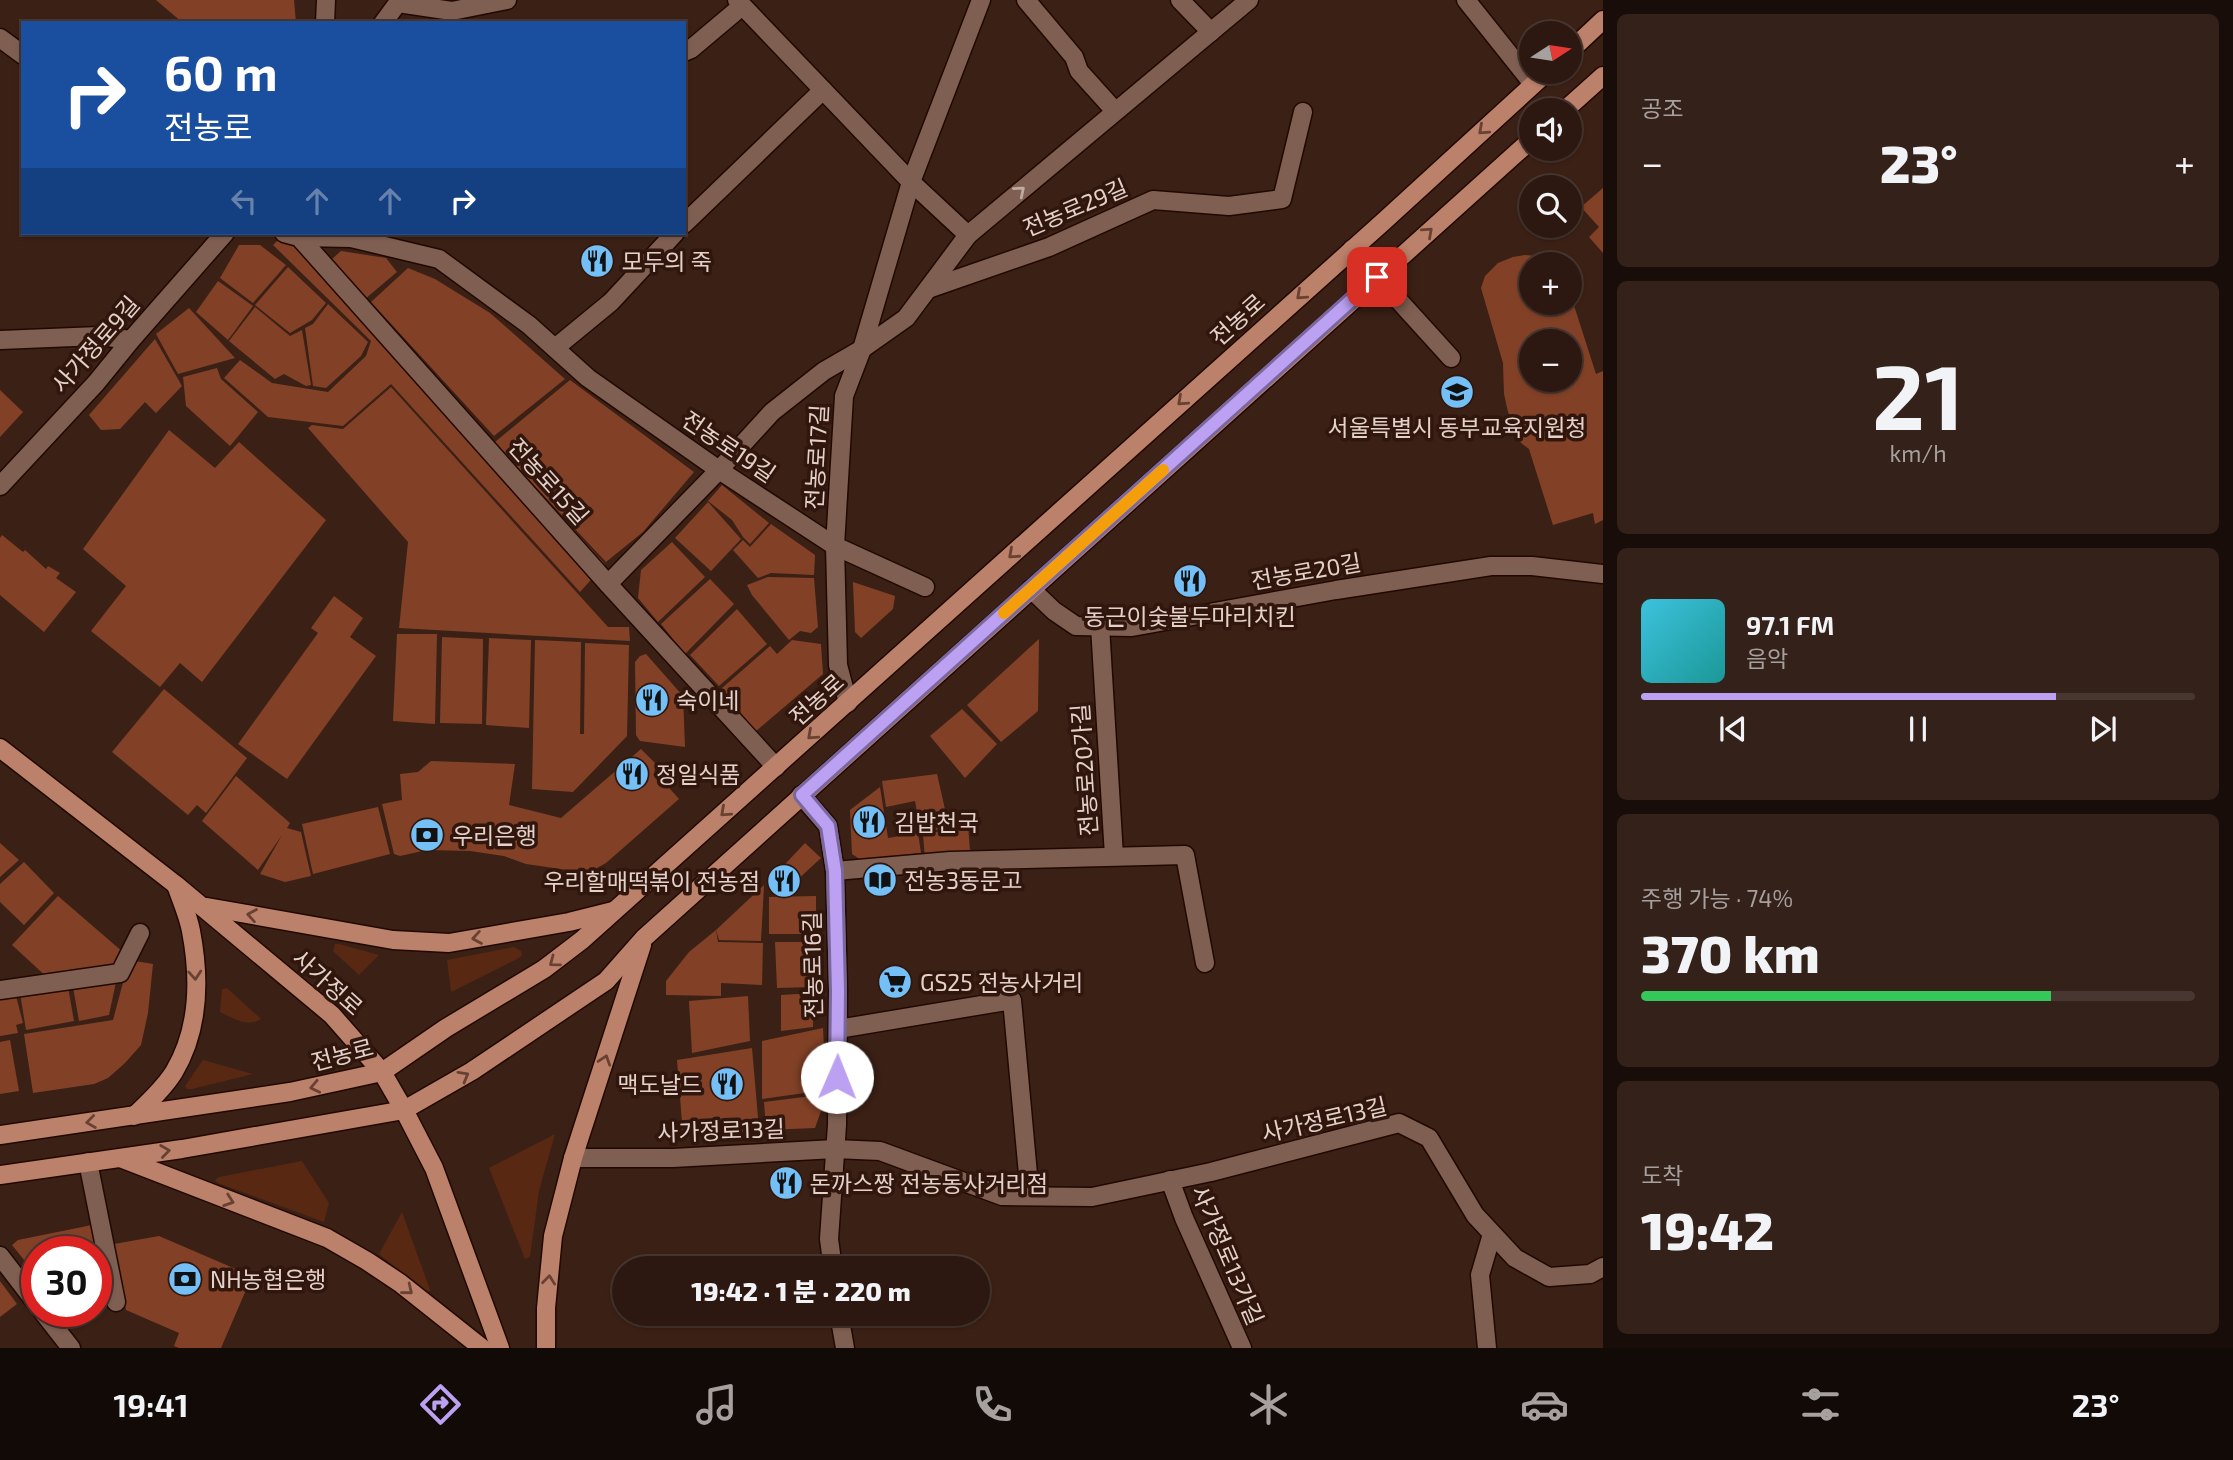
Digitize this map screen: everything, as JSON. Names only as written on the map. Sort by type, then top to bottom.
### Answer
[{"type":"main road","points":[[1582,40],[1603,20]]},
{"type":"main road","points":[[1578,98],[1603,76]]},
{"type":"main road","name":"전농로","points":[[0,1135],[299,1090],[382,1072],[446,1028],[544,969],[582,940],[848,703],[1533,84]]},
{"type":"main road","points":[[0,1175],[182,1149],[404,1110],[472,1071],[606,981],[644,939],[802,795],[1519,151]]},
{"type":"main road","name":"사가정로","points":[[0,748],[203,906],[332,1014],[382,1072],[433,1168],[500,1348]]},
{"type":"main road","points":[[134,1116],[173,1074],[183,1055],[196,1006],[191,930],[176,885]]},
{"type":"main road","points":[[203,906],[393,940],[449,943],[569,922],[616,910]]},
{"type":"main road","points":[[546,1348],[546,1308],[553,1236],[573,1158],[644,939]]},
{"type":"main road","points":[[120,1158],[327,1238],[400,1283],[482,1348]]},
{"type":"street","points":[[325,21],[326,0]]},
{"type":"street","points":[[385,21],[399,2],[452,11],[507,0]]},
{"type":"street","name":"전농로17길","points":[[848,703],[838,665],[835,546],[844,396],[862,349],[911,182],[982,0]]},
{"type":"street","points":[[1026,0],[1074,57],[1079,71],[1115,111]]},
{"type":"street","points":[[1180,0],[1211,32]]},
{"type":"street","name":"전농로29길","points":[[608,584],[772,412],[824,370],[862,349],[906,318],[968,235],[1249,0]]},
{"type":"street","points":[[1466,0],[1519,56]]},
{"type":"street","points":[[686,51],[691,50],[740,3],[911,182],[968,235]]},
{"type":"street","points":[[0,38],[21,54]]},
{"type":"street","points":[[686,222],[823,90]]},
{"type":"street","name":"전농로29길","points":[[928,289],[1049,247],[1153,200],[1229,206],[1282,199],[1303,112]]},
{"type":"street","name":"사가정로9길","points":[[0,486],[96,383],[223,235]]},
{"type":"street","name":"전농로19길","points":[[291,235],[351,237],[439,259],[530,325],[588,378],[719,470],[835,546],[925,587]]},
{"type":"street","name":"전농로15길","points":[[291,235],[776,767]]},
{"type":"street","points":[[555,348],[611,302],[673,235]]},
{"type":"street","points":[[1352,249],[1451,358]]},
{"type":"street","points":[[0,340],[99,336],[131,340]]},
{"type":"street","name":"전농로20길","points":[[1031,589],[1054,611],[1076,626],[1132,627],[1336,590],[1491,566],[1531,566],[1603,574]]},
{"type":"street","name":"전농로20가길","points":[[1100,626],[1114,856],[1185,855],[1205,963]]},
{"type":"street","name":"전농로16길","points":[[802,795],[828,826],[835,871],[838,1029],[835,1149],[829,1239],[831,1256]]},
{"type":"street","points":[[835,871],[950,861],[1114,856]]},
{"type":"street","points":[[0,990],[120,973],[140,933]]},
{"type":"street","points":[[838,1029],[1012,1000],[1030,1196]]},
{"type":"street","name":"사가정로13길","points":[[573,1158],[673,1158],[835,1149],[880,1151],[1002,1196],[1092,1197],[1399,1123],[1429,1138],[1475,1215],[1515,1258],[1549,1277],[1590,1274],[1603,1266]]},
{"type":"street","points":[[88,1162],[116,1302]]},
{"type":"street","name":"사가정로13가길","points":[[1170,1180],[1184,1218],[1242,1348]]},
{"type":"street","points":[[1487,1348],[1480,1275],[1492,1234]]},
{"type":"street","points":[[0,1256],[21,1283]]},
{"type":"street","points":[[841,1326],[845,1348]]},
{"type":"street","points":[[55,1327],[71,1348]]},
{"type":"shaded area","points":[[335,944],[379,955],[359,975],[333,951]]},
{"type":"shaded area","points":[[514,947],[521,951],[519,958],[451,992],[447,960]]},
{"type":"shaded area","points":[[227,988],[261,1019],[251,1023],[220,1012],[222,989]]},
{"type":"shaded area","points":[[203,1060],[253,1074],[187,1089],[185,1086]]},
{"type":"shaded area","points":[[555,1134],[539,1191],[530,1257],[525,1259],[489,1168]]},
{"type":"shaded area","points":[[302,1161],[329,1203],[324,1222],[215,1180],[219,1177]]},
{"type":"shaded area","points":[[402,1212],[429,1287],[430,1291],[427,1292],[379,1254]]},
{"type":"building","points":[[156,0],[294,0],[296,21],[181,21]]},
{"type":"building","points":[[1603,188],[1603,253],[1589,237],[1599,227],[1582,206]]},
{"type":"building","points":[[283,235],[288,235],[331,260],[341,251],[386,258],[397,272],[365,299],[495,442],[570,380],[694,472],[643,532],[606,562],[513,463],[605,564],[580,592],[391,384],[343,426],[268,417],[224,378],[240,360],[272,383],[328,392],[366,356],[371,341],[273,245]]},
{"type":"building","points":[[239,245],[260,245],[286,265],[253,303],[220,278]]},
{"type":"building","points":[[1519,256],[1519,315],[1577,315],[1582,329],[1519,329],[1519,392],[1582,392],[1582,330],[1596,374],[1603,371],[1603,520],[1595,524],[1593,513],[1553,525],[1529,449],[1521,443],[1508,412],[1504,394],[1503,363],[1481,288],[1485,276],[1498,263]]},
{"type":"building","points":[[288,267],[326,303],[312,320],[290,333],[255,305]]},
{"type":"building","points":[[408,268],[435,279],[490,313],[565,379],[494,436],[371,302]]},
{"type":"building","points":[[218,281],[253,306],[228,340],[196,312]]},
{"type":"building","points":[[328,304],[368,342],[361,356],[326,388],[313,386],[305,328],[313,324]]},
{"type":"building","points":[[255,307],[290,336],[302,330],[311,385],[306,386],[284,374],[275,379],[229,341]]},
{"type":"building","points":[[189,308],[235,358],[178,374],[156,334]]},
{"type":"building","points":[[155,339],[182,386],[156,413],[145,402],[120,429],[101,430],[89,415]]},
{"type":"building","points":[[217,368],[221,379],[258,412],[230,446],[186,406],[183,377]]},
{"type":"building","points":[[391,387],[608,627],[629,627],[630,641],[399,628],[408,542],[308,428],[312,425],[343,429]]},
{"type":"building","points":[[0,390],[23,412],[0,437]]},
{"type":"building","points":[[169,430],[215,468],[239,442],[326,520],[202,682],[180,663],[160,687],[91,631],[126,586],[83,549]]},
{"type":"building","points":[[722,485],[769,523],[750,544],[732,520],[708,501]]},
{"type":"building","points":[[708,502],[741,539],[711,571],[675,538]]},
{"type":"building","points":[[771,524],[815,555],[814,575],[771,573],[758,578],[733,550],[743,540],[750,547]]},
{"type":"building","points":[[2,535],[23,552],[25,550],[46,569],[48,566],[60,573],[56,578],[76,592],[44,632],[0,595]]},
{"type":"building","points":[[672,542],[705,577],[658,622],[638,598],[641,570]]},
{"type":"building","points":[[768,577],[814,578],[818,627],[811,633],[800,631],[789,640],[747,585]]},
{"type":"building","points":[[710,579],[734,604],[685,654],[661,624]]},
{"type":"building","points":[[853,582],[895,596],[893,609],[861,638],[855,632]]},
{"type":"building","points":[[334,596],[363,618],[350,637],[376,656],[287,779],[238,744],[318,633],[311,628]]},
{"type":"building","points":[[737,609],[767,644],[719,686],[690,655]]},
{"type":"building","points":[[397,634],[437,634],[435,724],[393,721]]},
{"type":"building","points":[[442,637],[483,639],[482,724],[440,723]]},
{"type":"building","points":[[489,638],[531,640],[529,728],[486,725]]},
{"type":"building","points":[[1039,639],[1038,711],[1001,742],[967,705]]},
{"type":"building","points":[[535,640],[581,642],[580,734],[584,734],[585,643],[629,645],[627,736],[573,792],[532,789]]},
{"type":"building","points":[[792,640],[821,644],[823,674],[755,732],[722,688],[770,646],[777,654]]},
{"type":"building","points":[[646,654],[683,696],[685,747],[640,741],[636,735],[635,662]]},
{"type":"building","points":[[164,689],[247,758],[206,813],[197,805],[188,815],[112,752]]},
{"type":"building","points":[[962,709],[997,744],[965,778],[930,736]]},
{"type":"building","points":[[641,749],[659,767],[654,771],[679,799],[606,863],[588,873],[526,864],[504,856],[470,851],[427,850],[400,856],[394,854],[382,804],[402,800],[400,774],[418,772],[431,761],[515,764],[509,805],[561,818]]},
{"type":"building","points":[[937,774],[949,827],[921,833],[915,801],[886,807],[882,781]]},
{"type":"building","points":[[236,776],[290,823],[287,828],[301,832],[311,876],[285,882],[260,874],[282,835],[258,870],[202,821]]},
{"type":"building","points":[[880,787],[888,838],[918,833],[921,853],[861,860],[852,854],[850,810]]},
{"type":"building","points":[[378,807],[390,854],[313,874],[302,824]]},
{"type":"building","points":[[968,825],[970,851],[925,858],[923,835]]},
{"type":"building","points":[[0,843],[19,860],[0,877]]},
{"type":"building","points":[[805,843],[821,858],[782,894],[770,880]]},
{"type":"building","points":[[24,862],[54,893],[24,925],[0,902],[0,884]]},
{"type":"building","points":[[764,885],[761,941],[719,940],[716,930]]},
{"type":"building","points":[[58,896],[124,953],[118,967],[49,979],[12,945]]},
{"type":"building","points":[[816,896],[816,934],[769,934],[769,897]]},
{"type":"building","points":[[716,930],[718,942],[763,943],[762,985],[721,983],[721,996],[666,995],[666,981],[689,952]]},
{"type":"building","points":[[775,942],[810,942],[812,987],[777,988]]},
{"type":"building","points":[[129,960],[153,964],[148,1013],[141,1045],[108,1078],[94,1084],[33,1093],[24,1034],[113,1020]]},
{"type":"building","points":[[116,982],[109,1015],[79,1021],[73,987]]},
{"type":"building","points":[[68,987],[74,1021],[26,1030],[20,993]]},
{"type":"building","points":[[814,993],[813,1027],[781,1031],[781,995]]},
{"type":"building","points":[[16,996],[23,1023],[16,1025],[18,1033],[0,1036],[0,998]]},
{"type":"building","points":[[748,996],[750,1041],[692,1053],[689,1001]]},
{"type":"building","points":[[823,1028],[826,1090],[762,1099],[762,1041]]},
{"type":"building","points":[[10,1040],[19,1091],[0,1094],[0,1042]]},
{"type":"building","points":[[752,1048],[759,1129],[738,1133],[683,1134],[677,1060]]},
{"type":"building","points":[[827,1094],[815,1128],[766,1130],[764,1102]]},
{"type":"building","points":[[92,1225],[94,1236],[38,1236]]},
{"type":"building","points":[[159,1236],[252,1276],[221,1348],[174,1346],[179,1333],[126,1310],[114,1244]]},
{"type":"building","points":[[21,1239],[21,1256],[12,1245]]},
{"type":"building","points":[[0,1281],[17,1304],[0,1317]]},
{"type":"slow traffic","points":[[1004,613],[1163,470]]},
{"type":"place","name":"모두의 죽","points":[[597,261]]},
{"type":"place","name":"서울특별시 동부교육지원청","points":[[1457,392]]},
{"type":"place","name":"동근이숯불두마리치킨","points":[[1190,581]]},
{"type":"place","name":"숙이네","points":[[652,700]]},
{"type":"place","name":"정일식품","points":[[632,774]]},
{"type":"place","name":"김밥천국","points":[[869,822]]},
{"type":"place","name":"우리은행","points":[[427,835]]},
{"type":"place","name":"전농3동문고","points":[[880,880]]},
{"type":"place","name":"우리할매떡볶이 전농점","points":[[784,881]]},
{"type":"place","name":"GS25 전농사거리","points":[[895,982]]},
{"type":"place","name":"맥도날드","points":[[727,1084]]},
{"type":"place","name":"돈까스짱 전농동사거리점","points":[[786,1183]]},
{"type":"place","name":"NH농협은행","points":[[185,1279]]},
{"type":"route","points":[[837,1077],[835,871],[828,826],[802,795],[1377,277]]}]
